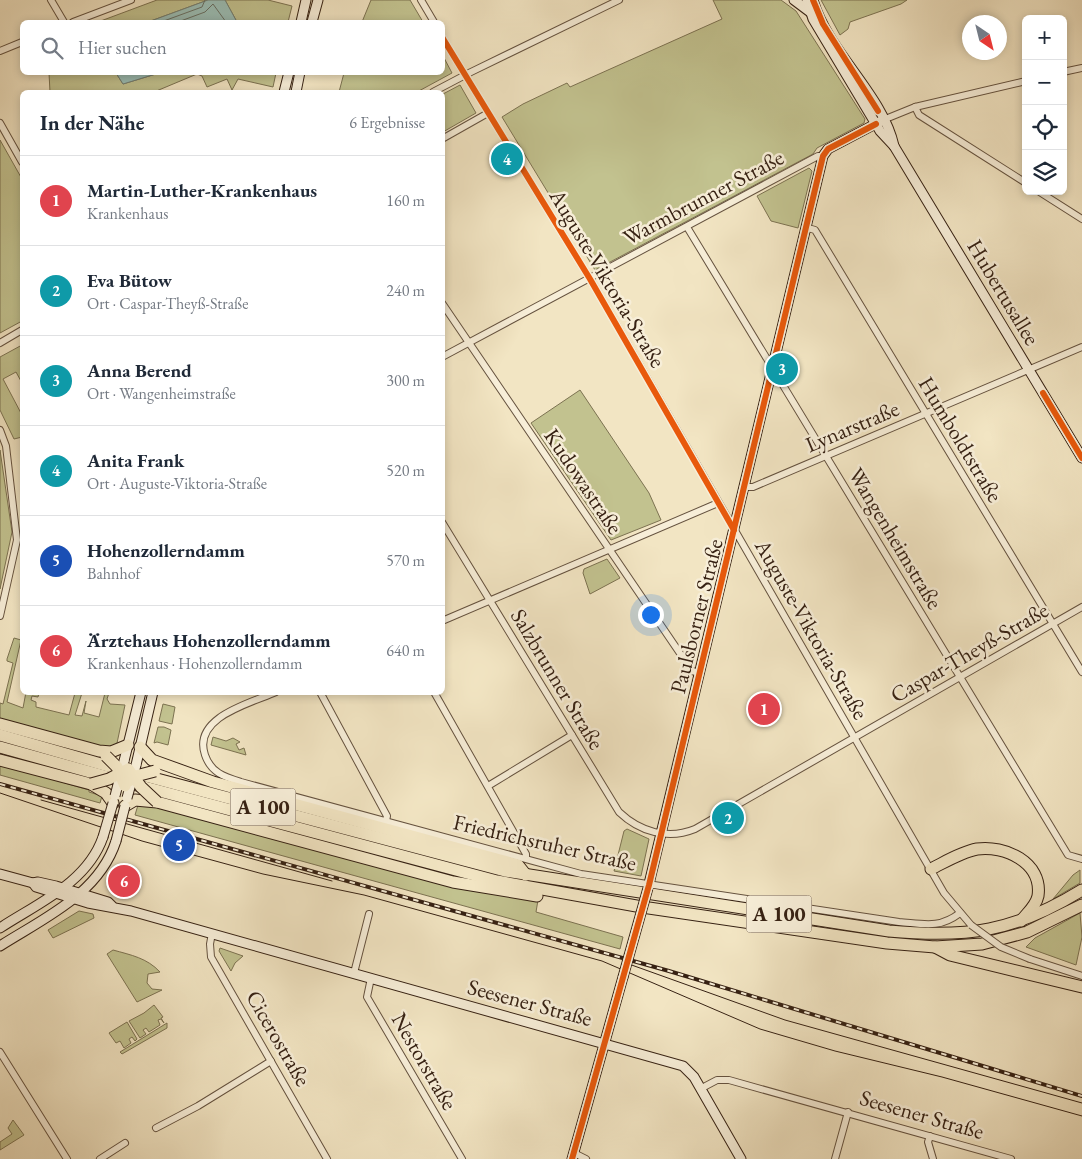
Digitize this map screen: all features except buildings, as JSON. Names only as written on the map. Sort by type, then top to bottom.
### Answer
[{"type":"highway","points":[[0,724],[103,753],[128,772],[157,802]]},
{"type":"highway","name":"A 100","points":[[0,735],[437,854],[526,875],[880,929],[923,934],[966,934],[986,931],[1022,921],[1050,909],[1082,890]]},
{"type":"highway","points":[[103,753],[134,746],[149,758],[175,770],[222,785],[518,865],[526,875]]},
{"type":"highway","name":"A 100","points":[[0,748],[497,881],[556,892],[887,943],[935,947],[982,944],[1012,938],[1042,926],[1082,905]]},
{"type":"highway","points":[[0,760],[91,784],[114,799],[128,772]]},
{"type":"highway","points":[[91,784],[128,772],[175,770]]},
{"type":"highway","points":[[128,772],[126,802],[135,800],[157,802],[469,886],[542,896],[556,892]]},
{"type":"highway","points":[[931,869],[974,850],[998,849],[1018,857],[1032,871],[1038,892],[1035,903],[1022,921]]},
{"type":"highway","points":[[935,947],[950,955],[1082,987]]},
{"type":"street","points":[[51,0],[63,20]]},
{"type":"street","points":[[78,20],[131,0]]},
{"type":"street","points":[[301,20],[306,0]]},
{"type":"street","points":[[313,20],[318,0]]},
{"type":"street","points":[[421,0],[433,20]]},
{"type":"street","points":[[437,90],[619,0]]},
{"type":"street","points":[[794,0],[810,12]]},
{"type":"street","name":"Hubertusallee","points":[[807,0],[810,12],[880,122]]},
{"type":"street","name":"Hubertusallee","points":[[813,0],[823,24],[880,122],[886,140],[894,146],[1082,458]]},
{"type":"street","name":"Auguste-Viktoria-Straße","points":[[445,42],[590,279],[931,869],[960,913],[972,925],[1001,947],[1030,959],[1082,976]]},
{"type":"street","points":[[0,51],[20,43]]},
{"type":"street","points":[[1067,71],[1082,68]]},
{"type":"street","points":[[284,90],[288,75]]},
{"type":"street","points":[[296,90],[299,75]]},
{"type":"street","points":[[880,122],[915,107],[1022,82]]},
{"type":"street","points":[[915,107],[919,115],[1022,180]]},
{"type":"street","points":[[445,136],[488,113]]},
{"type":"street","name":"Warmbrunner Straße","points":[[445,355],[826,153],[880,122]]},
{"type":"street","points":[[0,123],[20,158]]},
{"type":"street","name":"Paulsborner Straße","points":[[605,1043],[649,886],[826,153]]},
{"type":"street","points":[[1044,195],[1082,219]]},
{"type":"street","name":"Wangenheimstraße","points":[[687,227],[1068,855],[1075,859],[1082,859]]},
{"type":"street","name":"Humboldtstraße","points":[[808,228],[814,230],[1082,672]]},
{"type":"street","name":"Kudowastraße","points":[[445,308],[692,671],[700,673]]},
{"type":"street","points":[[0,342],[20,331]]},
{"type":"street","name":"Lynarstraße","points":[[745,487],[752,487],[826,457],[1082,347]]},
{"type":"street","points":[[0,430],[6,446],[17,540],[0,616]]},
{"type":"street","points":[[445,620],[718,503]]},
{"type":"street","name":"Salzbrunner Straße","points":[[445,527],[618,812],[636,826],[661,834]]},
{"type":"street","name":"Caspar-Theyß-Straße","points":[[661,834],[681,835],[695,829],[1082,607]]},
{"type":"street","points":[[128,772],[134,746],[141,695]]},
{"type":"street","points":[[134,746],[152,695]]},
{"type":"street","name":"Friedrichsruher Straße","points":[[269,695],[212,722],[206,732],[203,745],[208,762],[214,771],[224,777],[581,874],[649,886],[900,922],[936,925],[946,923],[960,913]]},
{"type":"street","points":[[322,695],[388,816],[386,821]]},
{"type":"street","points":[[436,695],[526,854],[526,858]]},
{"type":"street","points":[[488,786],[572,735]]},
{"type":"street","points":[[0,928],[63,888],[86,867],[97,851],[114,799]]},
{"type":"street","points":[[0,946],[73,899],[101,873],[116,841],[126,802]]},
{"type":"street","points":[[0,874],[33,883]]},
{"type":"street","name":"Seesener Straße","points":[[33,883],[38,882],[81,893],[108,902],[112,906]]},
{"type":"street","name":"Seesener Straße","points":[[33,883],[36,887],[54,894],[106,907],[112,906],[212,933],[684,1066],[700,1089],[717,1080],[729,1080],[1011,1159]]},
{"type":"street","points":[[354,973],[370,914]]},
{"type":"street","name":"Cicerostraße","points":[[212,933],[210,944],[211,956],[327,1159]]},
{"type":"street","name":"Nestorstraße","points":[[371,978],[366,992],[368,997],[462,1159]]},
{"type":"street","points":[[586,1159],[573,1156],[605,1043]]},
{"type":"street","points":[[0,1052],[67,1159]]},
{"type":"street","points":[[156,1128],[198,1106],[271,1061]]},
{"type":"street","points":[[700,1089],[741,1159]]},
{"type":"street","points":[[835,1159],[848,1112]]},
{"type":"street","points":[[930,1136],[928,1142],[933,1159]]},
{"type":"street","points":[[100,1159],[125,1143]]},
{"type":"green space","points":[[157,0],[208,0],[153,20],[103,20]]},
{"type":"green space","points":[[225,0],[268,0],[292,6],[288,20],[236,20]]},
{"type":"green space","points":[[371,0],[410,0],[422,20],[363,20]]},
{"type":"green space","points":[[713,0],[781,0],[796,11],[865,119],[864,123],[817,148],[813,154],[595,270],[502,117],[523,104],[567,83],[570,87],[722,19]]},
{"type":"green space","points":[[821,0],[907,0],[901,4],[850,22],[848,29],[840,35]]},
{"type":"green space","points":[[445,60],[452,73],[421,90],[340,90],[343,75],[445,75]]},
{"type":"green space","points":[[49,75],[117,75],[123,84],[152,75],[195,75],[159,90],[50,90]]},
{"type":"green space","points":[[200,75],[276,75],[273,87],[238,79],[232,90],[227,79],[207,87],[202,76]]},
{"type":"green space","points":[[460,85],[476,113],[445,131],[445,93]]},
{"type":"green space","points":[[0,140],[20,175],[20,322],[0,333]]},
{"type":"green space","points":[[809,168],[812,171],[798,228],[771,221],[757,196]]},
{"type":"green space","points":[[20,346],[20,379],[16,372],[3,379],[20,411],[20,438],[14,439],[0,410],[0,357]]},
{"type":"green space","points":[[580,390],[649,493],[661,520],[611,540],[531,423]]},
{"type":"green space","points":[[0,450],[12,532],[0,589]]},
{"type":"green space","points":[[607,559],[620,578],[590,594],[583,573],[584,569]]},
{"type":"green space","points":[[14,638],[20,640],[7,702],[23,708],[25,695],[38,695],[38,697],[32,696],[31,700],[36,702],[36,707],[69,715],[74,695],[81,695],[75,715],[82,716],[86,701],[84,713],[99,717],[104,695],[108,695],[107,699],[110,704],[125,705],[116,748],[95,746],[0,721],[0,703],[3,704],[13,663],[7,661]]},
{"type":"green space","points":[[163,704],[175,707],[172,724],[159,721]]},
{"type":"green space","points":[[158,727],[171,730],[168,745],[154,743]]},
{"type":"green space","points":[[213,737],[226,741],[233,738],[240,742],[236,744],[239,750],[244,748],[246,755],[211,745]]},
{"type":"green space","points":[[0,764],[89,790],[89,792],[102,796],[100,803],[0,775]]},
{"type":"green space","points":[[138,805],[156,806],[467,890],[538,900],[536,912],[623,937],[620,949],[135,815]]},
{"type":"green space","points":[[627,829],[649,839],[641,876],[614,871],[624,831]]},
{"type":"green space","points":[[1080,870],[1080,883],[1053,899],[1073,875]]},
{"type":"green space","points":[[79,911],[93,914],[94,918],[53,938],[48,930]]},
{"type":"green space","points":[[1080,913],[1082,937],[1076,965],[1026,947],[1035,938]]},
{"type":"green space","points":[[220,948],[243,956],[235,963],[231,971],[219,951]]},
{"type":"green space","points":[[113,950],[138,958],[155,967],[160,972],[148,974],[147,983],[152,989],[162,990],[137,1002],[107,954]]},
{"type":"green space","points":[[154,1005],[163,1017],[161,1018],[164,1023],[161,1019],[158,1020],[160,1025],[149,1032],[146,1028],[143,1030],[146,1034],[140,1038],[129,1021]]},
{"type":"green space","points":[[127,1022],[137,1039],[135,1041],[132,1037],[129,1039],[131,1043],[124,1048],[120,1041],[116,1043],[109,1033]]},
{"type":"green space","points":[[167,1023],[167,1028],[122,1054],[120,1052]]},
{"type":"green space","points":[[13,1120],[24,1135],[0,1150],[0,1142],[12,1134],[8,1128]]},
{"type":"water","points":[[208,0],[225,0],[236,20],[153,20]]},
{"type":"water","points":[[117,75],[152,75],[123,84]]},
{"type":"tram line","points":[[0,793],[142,841],[263,874],[364,895],[602,961],[760,1029],[835,1051],[942,1077],[1082,1116]]},
{"type":"tram line","points":[[41,800],[332,881]]},
{"type":"tram line","points":[[626,963],[785,1020],[1082,1103]]},
{"type":"railway","points":[[0,784],[669,971],[1082,1096]]},
{"type":"cycle path","points":[[813,0],[823,24],[878,111]]},
{"type":"cycle path","points":[[445,42],[590,279],[734,530]]},
{"type":"cycle path","points":[[572,1159],[649,885],[823,156],[828,149],[876,124]]},
{"type":"cycle path","points":[[1043,393],[1082,458]]},
{"type":"place","name":"Anita Frank","points":[[507,159]]},
{"type":"place","name":"Anna Berend","points":[[782,369]]},
{"type":"place","name":"Martin-Luther-Krankenhaus","points":[[764,709]]},
{"type":"place","name":"Eva Bütow","points":[[728,818]]},
{"type":"place","name":"Hohenzollerndamm","points":[[179,845]]},
{"type":"place","name":"Ärztehaus Hohenzollerndamm","points":[[124,881]]}]
